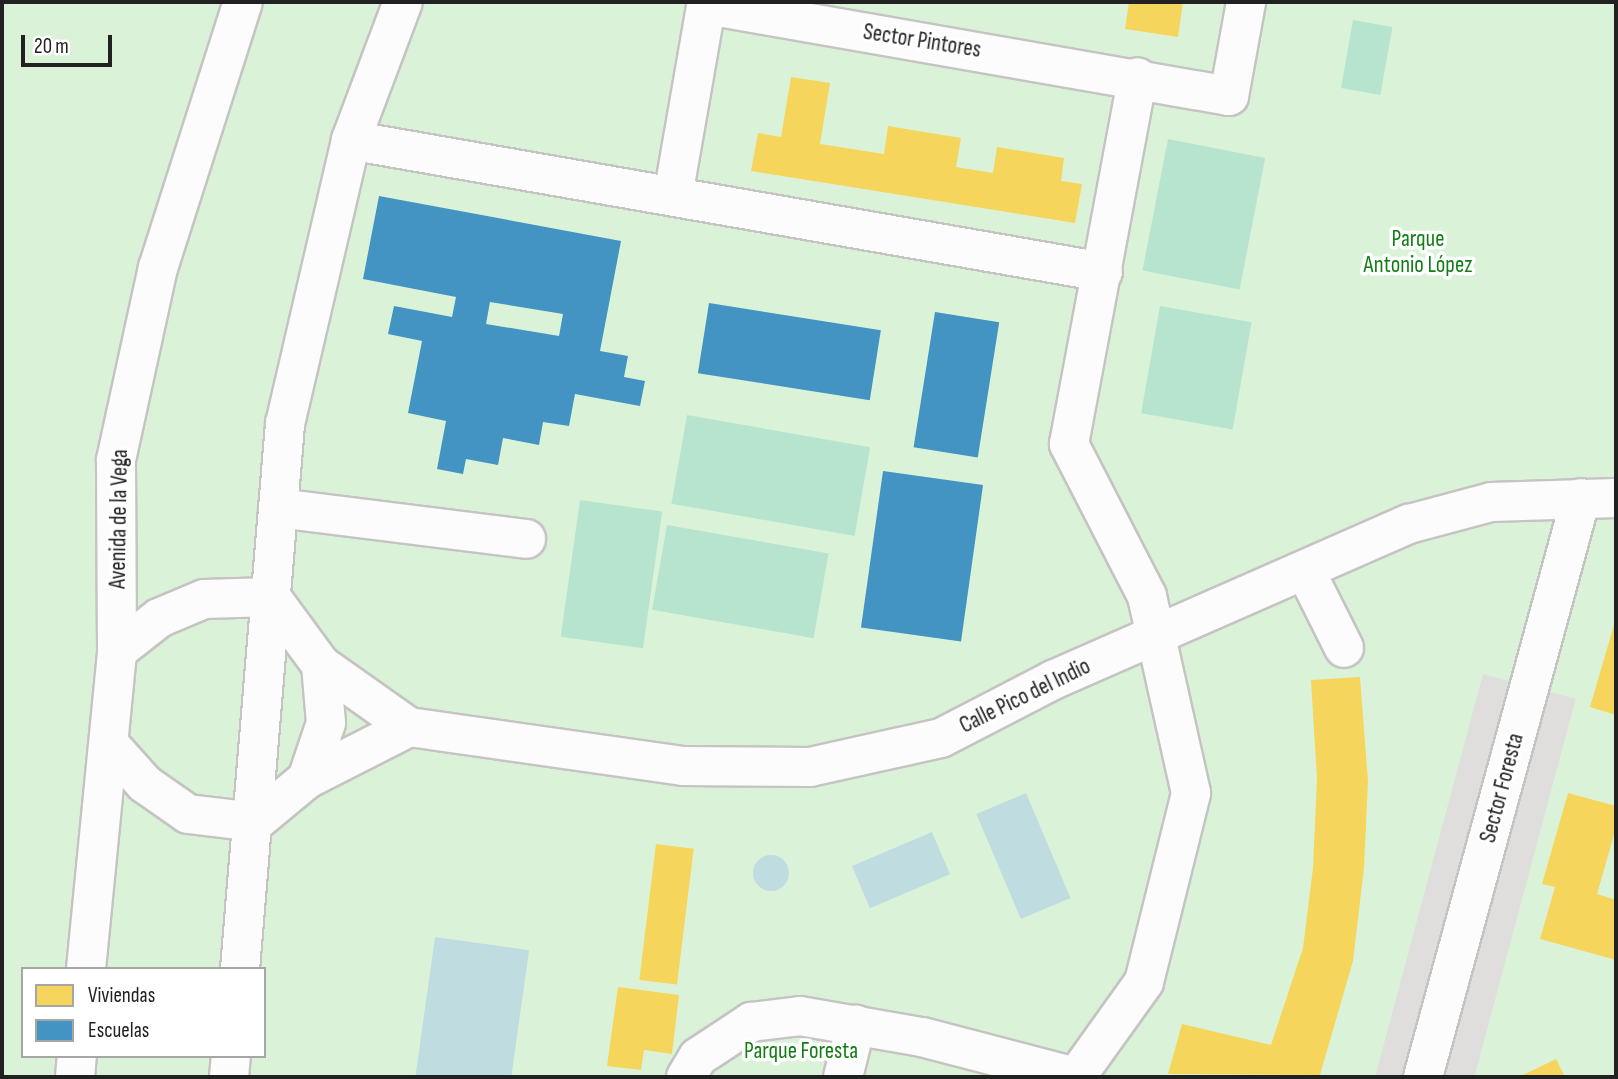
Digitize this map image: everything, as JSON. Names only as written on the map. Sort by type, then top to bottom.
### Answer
[{"type":"street","name":"Avenida de la Vega","points":[[86,967],[110,745],[117,651],[116,460],[158,268],[243,2]]},
{"type":"street","points":[[240,967],[255,821],[285,424],[351,140],[403,2]]},
{"type":"street","name":"Sector Pintores","points":[[673,196],[707,4],[1138,77],[1229,96],[1246,2]]},
{"type":"street","points":[[685,1077],[698,1057],[751,1022],[800,1016],[856,1025],[1076,1077],[1144,982],[1191,793],[1147,597],[1069,444],[1138,77]]},
{"type":"street","points":[[372,144],[1102,272]]},
{"type":"street","name":"Calle Pico del Indio","points":[[321,665],[409,727],[683,766],[810,767],[941,738],[1053,680],[1409,524],[1491,502],[1599,498]]},
{"type":"street","name":"Sector Foresta","points":[[1423,1077],[1599,498]]},
{"type":"street","points":[[278,508],[526,539]]},
{"type":"street","points":[[1305,570],[1344,648]]},
{"type":"street","points":[[117,651],[159,618],[204,599],[271,597]]},
{"type":"street","points":[[271,597],[321,665],[326,723],[307,779]]},
{"type":"street","points":[[110,745],[145,784],[188,814],[255,821],[307,779],[409,727]]},
{"type":"street","points":[[843,1077],[856,1025]]},
{"type":"street","points":[[75,1077],[77,1058]]},
{"type":"street","points":[[229,1077],[231,1058]]},
{"type":"green space","points":[[2,2],[1616,2],[1616,1077],[2,1077]]},
{"type":"green space","points":[[1353,20],[1392,27],[1380,95],[1341,88]]},
{"type":"green space","points":[[1168,139],[1265,158],[1240,289],[1142,271]]},
{"type":"green space","points":[[1160,306],[1252,322],[1233,429],[1141,413]]},
{"type":"green space","points":[[687,415],[870,447],[855,536],[671,504]]},
{"type":"green space","points":[[580,500],[662,512],[643,648],[561,637]]},
{"type":"green space","points":[[667,525],[829,553],[814,638],[652,610]]},
{"type":"shaded area","points":[[1483,674],[1576,699],[1474,1077],[1375,1077]]},
{"type":"water","points":[[1026,793],[1071,898],[1021,919],[976,814]]},
{"type":"water","points":[[932,832],[950,874],[870,908],[852,866]]},
{"type":"water","points":[[771,855],[784,860],[789,873],[784,886],[771,891],[758,886],[753,873],[758,860]]},
{"type":"water","points":[[435,937],[529,950],[511,1077],[415,1077]]},
{"type":"building: Viviendas","points":[[1129,2],[1183,2],[1178,37],[1125,29]]},
{"type":"building: Viviendas","points":[[791,77],[830,83],[820,144],[884,154],[888,126],[961,138],[956,167],[993,173],[997,147],[1064,158],[1061,181],[1082,184],[1075,223],[751,171],[758,133],[781,137]]},
{"type":"building: Viviendas","points":[[1616,618],[1616,715],[1590,707]]},
{"type":"building: Viviendas","points":[[1360,677],[1368,781],[1364,868],[1353,961],[1320,1075],[1168,1074],[1182,1024],[1271,1045],[1303,948],[1313,868],[1317,779],[1311,680]]},
{"type":"building: Viviendas","points":[[1568,793],[1616,806],[1616,828],[1597,894],[1616,900],[1616,960],[1540,939],[1555,887],[1542,884]]},
{"type":"building: Viviendas","points":[[656,844],[694,849],[677,985],[639,980]]},
{"type":"building: Viviendas","points":[[618,987],[679,995],[672,1054],[644,1050],[641,1070],[607,1066]]},
{"type":"building: Viviendas","points":[[1556,1059],[1565,1077],[1519,1077]]},
{"type":"building: Escuelas","points":[[379,196],[621,241],[600,351],[628,356],[624,377],[645,381],[640,406],[575,394],[569,426],[543,422],[539,445],[503,438],[498,465],[466,459],[463,474],[437,469],[446,421],[408,413],[422,341],[388,334],[394,306],[452,317],[456,297],[363,279]],"holes":[[[490,302],[563,314],[559,336],[486,324]]]},
{"type":"building: Escuelas","points":[[709,303],[881,330],[870,400],[698,373]]},
{"type":"building: Escuelas","points":[[935,312],[999,322],[978,457],[914,447]]},
{"type":"building: Escuelas","points":[[883,471],[983,485],[961,642],[861,627]]},
{"type":"park label","name":"Parque Antonio López","points":[[1418,252]]},
{"type":"park label","name":"Parque Foresta","points":[[801,1051]]}]
